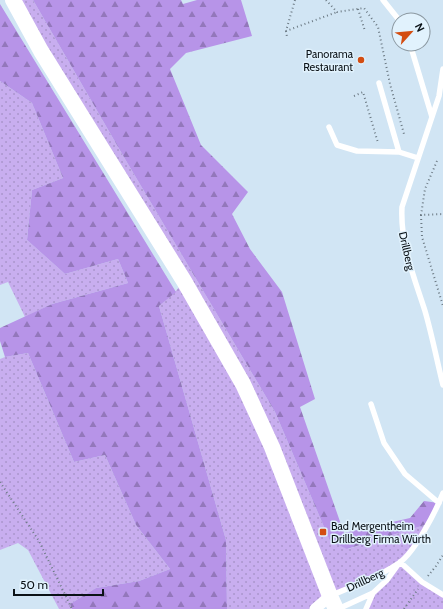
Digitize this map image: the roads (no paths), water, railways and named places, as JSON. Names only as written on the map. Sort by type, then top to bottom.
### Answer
[{"type":"main road","points":[[13,0],[40,51],[184,281],[242,384],[272,447],[334,605]]},
{"type":"street","points":[[315,609],[334,605]]},
{"type":"lane","points":[[384,0],[393,12]]},
{"type":"lane","points":[[412,52],[432,118]]},
{"type":"lane","name":"Drillberg","points":[[443,69],[439,96],[402,207],[401,222],[407,257],[425,313],[443,385]]},
{"type":"lane","points":[[379,83],[399,152]]},
{"type":"lane","points":[[329,127],[337,144],[357,151],[399,152],[418,158]]},
{"type":"lane","points":[[371,404],[384,443],[405,474],[439,504]]},
{"type":"lane","name":"Drillberg","points":[[334,605],[367,580],[400,562],[418,542],[439,504],[443,493]]},
{"type":"lane","points":[[366,609],[373,594],[387,580],[400,562],[422,582],[443,595]]},
{"type":"lane","points":[[334,605],[373,594]]},
{"type":"place","name":"Panorama Restaurant","points":[[361,60]]},
{"type":"place","name":"Bad Mergentheim Drillberg Firma Würth","points":[[323,532]]}]
